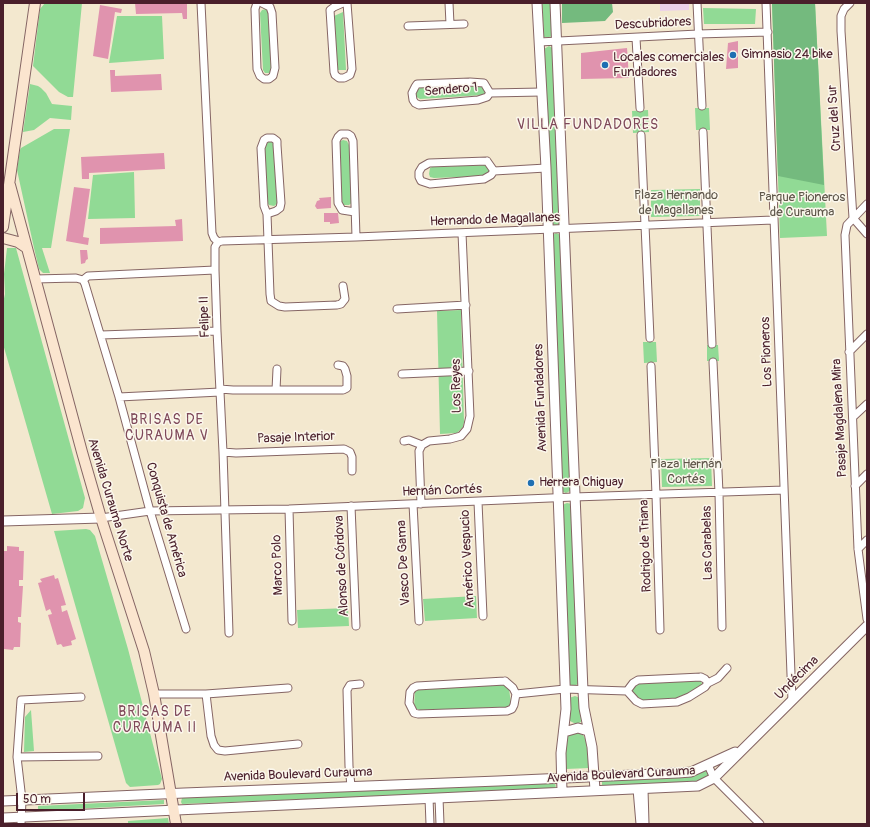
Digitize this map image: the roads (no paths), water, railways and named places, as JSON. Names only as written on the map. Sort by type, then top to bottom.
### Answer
[{"type":"main road","points":[[3,227],[6,185],[35,3]]},
{"type":"main road","name":"Avenida Curauma Norte","points":[[6,185],[27,248],[101,518],[144,651],[154,694],[176,824]]},
{"type":"main road","points":[[3,238],[19,242],[27,248]]},
{"type":"street","name":"Felipe II","points":[[201,3],[212,233],[218,242],[215,247],[215,270],[224,452],[229,633]]},
{"type":"street","points":[[257,3],[255,9],[257,69],[260,76],[264,79],[269,79],[273,76],[275,68],[272,13],[270,7],[262,3]]},
{"type":"street","points":[[343,3],[330,10],[334,72],[339,78],[344,78],[350,75],[352,70],[347,3]]},
{"type":"street","points":[[449,3],[450,24]]},
{"type":"street","name":"Avenida Fundadores","points":[[537,3],[546,168],[566,709],[561,753],[562,792]]},
{"type":"street","points":[[555,3],[583,691],[584,708],[592,747],[595,790]]},
{"type":"street","points":[[697,3],[702,106]]},
{"type":"street","name":"Los Pioneros","points":[[766,3],[792,701]]},
{"type":"street","name":"Cruz del Sur","points":[[850,3],[844,8],[840,16],[854,218]]},
{"type":"street","points":[[408,26],[464,24]]},
{"type":"street","name":"Descubridores","points":[[539,42],[768,32]]},
{"type":"street","points":[[636,38],[640,108]]},
{"type":"street","name":"Sendero 1","points":[[490,93],[484,83],[470,82],[417,84],[412,93],[413,100],[419,105],[484,99],[490,93],[542,92]]},
{"type":"street","points":[[703,132],[712,344]]},
{"type":"street","points":[[354,212],[342,210],[338,203],[336,142],[341,134],[348,134],[351,136],[352,141],[356,237]]},
{"type":"street","points":[[641,135],[650,338]]},
{"type":"street","points":[[267,214],[276,211],[280,208],[282,203],[278,146],[277,141],[273,138],[267,138],[264,140],[261,148],[264,206],[267,214],[267,240],[271,300],[274,304],[285,307],[337,305],[341,304],[345,300],[343,286]]},
{"type":"street","points":[[494,171],[487,162],[429,163],[422,167],[419,172],[419,177],[421,181],[430,184],[484,180],[494,171],[546,168]]},
{"type":"street","name":"Pasaje Magdalena Mira","points":[[867,204],[847,225],[845,235],[858,549],[867,619]]},
{"type":"street","points":[[854,218],[867,234]]},
{"type":"street","name":"Hernando de Magallanes","points":[[218,242],[773,220]]},
{"type":"street","name":"Los Reyes","points":[[422,445],[429,441],[450,439],[461,436],[468,428],[470,416],[469,371],[462,233]]},
{"type":"street","points":[[35,279],[76,278],[83,280],[88,276],[215,270]]},
{"type":"street","name":"Conquista de América","points":[[83,280],[101,336],[150,511],[186,629]]},
{"type":"street","points":[[397,308],[466,305]]},
{"type":"street","points":[[101,336],[217,331]]},
{"type":"street","points":[[849,352],[867,334]]},
{"type":"street","name":"Las Carabelas","points":[[713,362],[719,493],[722,627]]},
{"type":"street","points":[[119,397],[233,390],[343,390],[347,388],[347,376],[343,366],[338,365]]},
{"type":"street","name":"Rodrigo de Triana","points":[[650,366],[660,630]]},
{"type":"street","points":[[276,390],[277,369]]},
{"type":"street","points":[[402,374],[469,371]]},
{"type":"street","points":[[853,417],[867,404]]},
{"type":"street","points":[[404,441],[414,441],[422,445],[419,451],[421,504]]},
{"type":"street","name":"Pasaje Interior","points":[[224,452],[236,453],[344,449],[350,452],[352,457],[352,471]]},
{"type":"street","points":[[855,486],[867,474]]},
{"type":"street","name":"Hernán Cortés","points":[[101,518],[150,511],[288,509],[784,490]]},
{"type":"street","name":"Américo Vespucio","points":[[478,502],[483,616]]},
{"type":"street","name":"Vasco De Gama","points":[[413,504],[419,621]]},
{"type":"street","name":"Alonso de Córdova","points":[[351,506],[356,626]]},
{"type":"street","name":"Marco Polo","points":[[288,509],[292,621]]},
{"type":"street","points":[[3,521],[101,518]]},
{"type":"street","points":[[858,549],[867,540]]},
{"type":"street","name":"Undécima","points":[[744,747],[867,626]]},
{"type":"street","points":[[626,691],[636,701],[642,704],[677,702],[700,691],[708,683],[718,678],[727,668]]},
{"type":"street","points":[[516,694],[565,690],[626,691],[638,680],[643,679],[701,677],[708,683]]},
{"type":"street","points":[[505,682],[513,688],[516,694],[512,709],[502,712],[418,714],[414,713],[409,703],[410,692],[417,686],[505,682]]},
{"type":"street","points":[[351,786],[347,690],[350,685],[360,684]]},
{"type":"street","points":[[154,694],[206,694],[288,688]]},
{"type":"street","points":[[206,694],[211,736],[214,745],[218,750],[225,751],[298,744]]},
{"type":"street","points":[[21,821],[22,800],[17,757],[21,700],[81,697]]},
{"type":"street","points":[[564,732],[578,728],[588,731]]},
{"type":"street","name":"Avenida Boulevard Curauma","points":[[3,801],[678,773],[691,772],[726,757],[744,747]]},
{"type":"street","name":"Avenida Boulevard Curauma","points":[[3,818],[21,821],[174,810],[595,790],[691,787],[704,784],[714,778],[744,747]]},
{"type":"street","points":[[17,757],[98,756]]},
{"type":"street","points":[[708,765],[714,778],[760,824]]},
{"type":"street","points":[[640,789],[640,824]]},
{"type":"street","points":[[640,789],[645,824]]},
{"type":"street","points":[[429,798],[430,824]]},
{"type":"street","points":[[439,798],[440,824]]},
{"type":"place","name":"Gimnasio 24 bike","points":[[733,55]]},
{"type":"place","name":"Locales comerciales Fundadores","points":[[605,65]]},
{"type":"place","name":"Herrera Chiguay","points":[[531,483]]},
{"type":"district","name":"VILLA FUNDADORES","points":[[588,125]]},
{"type":"district","name":"BRISAS DE CURAUMA V","points":[[167,428]]},
{"type":"district","name":"BRISAS DE CURAUMA II","points":[[155,720]]},
{"type":"park label","name":"Plaza Hernando de Magallanes","points":[[676,204]]},
{"type":"park label","name":"Parque Pioneros de Curauma","points":[[802,206]]},
{"type":"park label","name":"Plaza Hernán Cortés","points":[[686,472]]}]
